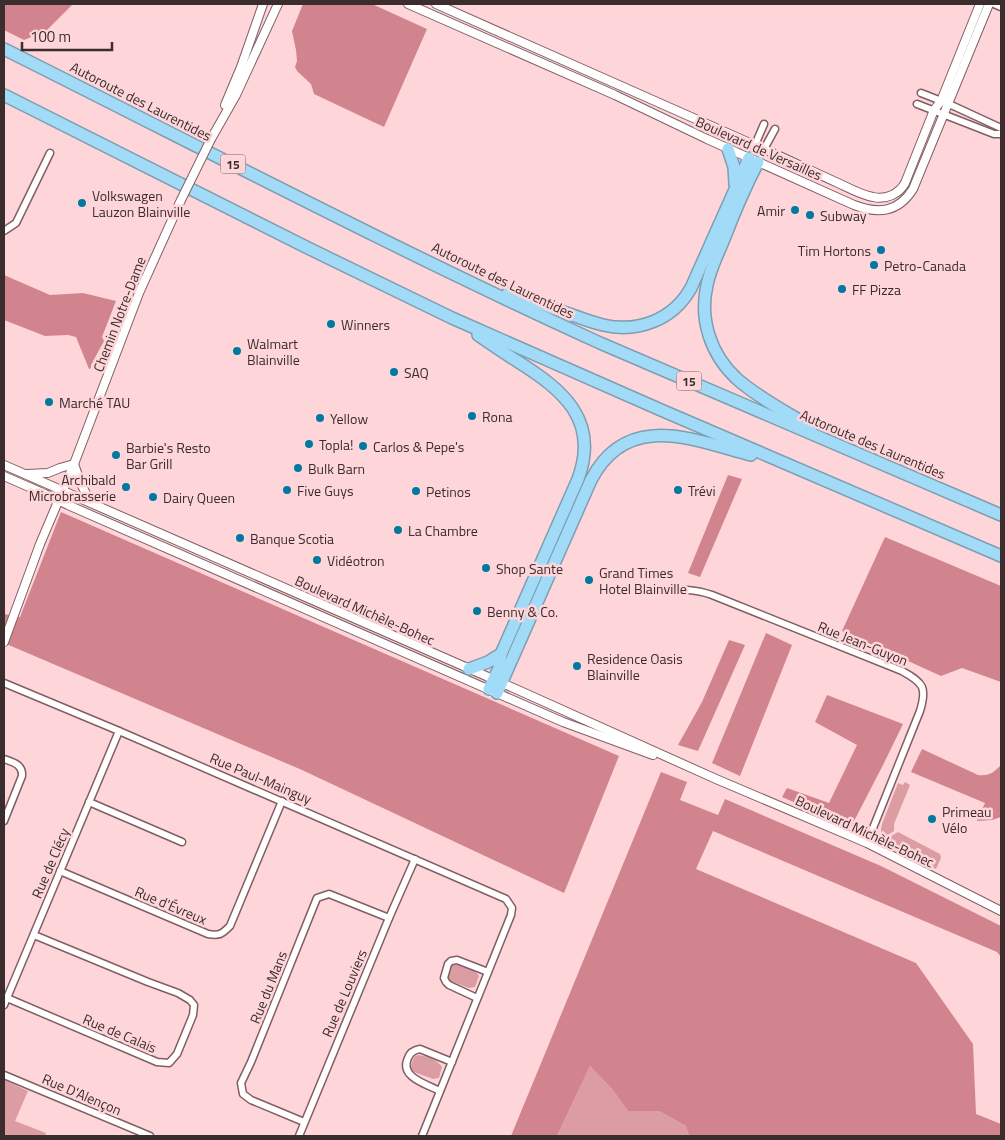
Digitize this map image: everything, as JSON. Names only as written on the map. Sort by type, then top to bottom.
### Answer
[{"type":"highway","name":"Autoroute des Laurentides","points":[[4,49],[538,315],[1001,515]]},
{"type":"highway","points":[[4,95],[310,249],[452,318],[1001,556]]},
{"type":"highway","points":[[728,149],[734,167],[735,189]]},
{"type":"highway","points":[[474,283],[602,325],[629,327],[651,323],[674,309],[688,293],[735,189],[754,160]]},
{"type":"highway","points":[[754,160],[708,279],[704,304],[707,330],[719,357],[737,378],[760,396],[840,446]]},
{"type":"highway","points":[[452,318],[558,390],[578,418],[585,441],[584,460],[578,479],[501,654],[495,686]]},
{"type":"highway","points":[[495,686],[591,480],[612,452],[641,437],[669,435],[692,438],[789,465]]},
{"type":"highway","points":[[469,669],[488,662],[501,654]]},
{"type":"street","name":"Chemin Notre-Dame","points":[[211,139],[263,4]]},
{"type":"street","name":"Chemin Notre-Dame","points":[[4,642],[36,553],[74,464],[139,293],[181,200],[211,139],[236,95],[278,4]]},
{"type":"street","name":"Boulevard de Versailles","points":[[408,4],[614,95],[728,149],[860,207],[872,210],[894,208],[903,202],[914,189],[989,4]]},
{"type":"street","name":"Boulevard de Versailles","points":[[436,4],[866,196],[876,198],[896,193],[904,186],[934,110],[940,101],[980,4]]},
{"type":"street","points":[[994,4],[1001,7]]},
{"type":"street","points":[[921,93],[1001,128]]},
{"type":"street","points":[[917,104],[994,134],[1001,134]]},
{"type":"street","points":[[754,160],[755,145],[764,124]]},
{"type":"street","points":[[754,160],[764,149],[775,129]]},
{"type":"street","points":[[4,232],[16,223],[50,153]]},
{"type":"street","points":[[25,474],[48,473],[74,464],[81,484],[91,503]]},
{"type":"street","name":"Boulevard Michèle-Bohec","points":[[4,465],[469,669],[495,686]]},
{"type":"street","name":"Boulevard Michèle-Bohec","points":[[4,476],[867,843],[1001,911]]},
{"type":"street","name":"Rue Jean-Guyon","points":[[661,590],[687,589],[701,591],[902,672],[913,677],[921,684],[924,695],[920,711],[867,843]]},
{"type":"street","name":"Rue Paul-Mainguy","points":[[4,683],[506,899],[512,908],[511,915],[488,972]]},
{"type":"street","name":"Rue de Clécy","points":[[4,1005],[119,731]]},
{"type":"street","points":[[4,759],[17,764],[23,771],[4,821]]},
{"type":"street","name":"Rue d'Évreux","points":[[60,871],[208,934],[222,934],[230,926],[282,801]]},
{"type":"street","points":[[89,802],[182,842]]},
{"type":"street","name":"Rue de Louviers","points":[[299,1136],[414,860]]},
{"type":"street","name":"Rue du Mans","points":[[304,1122],[251,1100],[243,1094],[241,1083],[317,898],[329,894],[389,918]]},
{"type":"street","name":"Rue de Calais","points":[[7,998],[157,1062],[169,1063],[177,1054],[186,1035],[193,1015],[194,1005],[190,1000],[178,993],[34,934]]},
{"type":"street","points":[[422,1136],[488,972],[457,960],[451,961],[448,964],[444,978],[446,982],[477,998]]},
{"type":"street","points":[[440,1091],[410,1076],[406,1070],[405,1064],[407,1059],[410,1053],[420,1049],[452,1062]]},
{"type":"street","name":"Rue D'Alençon","points":[[4,1076],[148,1136]]},
{"type":"shaded area","points":[[4,4],[73,4],[46,31],[24,40],[4,30]]},
{"type":"shaded area","points":[[303,4],[372,4],[427,29],[384,127],[314,94],[311,84],[297,71],[295,67],[297,61],[296,50],[292,31]]},
{"type":"shaded area","points":[[4,275],[50,295],[83,293],[116,301],[102,337],[104,341],[91,368],[89,369],[76,337],[68,335],[45,336],[4,320]]},
{"type":"shaded area","points":[[728,475],[742,479],[700,577],[688,573]]},
{"type":"shaded area","points":[[61,512],[619,756],[564,893],[302,770],[4,643],[4,614],[20,617]]},
{"type":"shaded area","points":[[885,537],[1001,586],[1001,682],[962,668],[941,676],[842,631]]},
{"type":"shaded area","points":[[766,633],[792,645],[740,776],[712,763]]},
{"type":"shaded area","points":[[729,640],[745,645],[698,751],[678,745],[702,702]]},
{"type":"shaded area","points":[[827,695],[903,724],[851,827],[782,797],[787,788],[829,803],[857,745],[815,722]]},
{"type":"shaded area","points":[[922,749],[978,775],[991,773],[1001,765],[1001,817],[977,821],[985,803],[911,772]]},
{"type":"shaded area","points":[[661,772],[687,782],[680,800],[718,815],[725,799],[881,866],[1001,926],[1001,957],[997,952],[713,831],[696,869],[916,963],[973,1044],[976,1114],[1001,1124],[1001,1136],[689,1136],[686,1126],[659,1111],[628,1111],[612,1089],[590,1066],[557,1136],[511,1136]]},
{"type":"shaded area","points":[[905,782],[910,785],[894,824],[894,831],[883,838],[881,837],[882,824],[898,783],[903,785]]},
{"type":"shaded area","points":[[898,832],[940,854],[941,858],[936,869],[887,844],[886,839]]},
{"type":"shaded area","points":[[454,964],[468,967],[477,973],[479,976],[475,987],[469,988],[450,981],[447,974]]},
{"type":"shaded area","points":[[418,1055],[432,1058],[440,1064],[442,1067],[439,1078],[433,1079],[411,1069],[414,1057]]},
{"type":"shaded area","points":[[590,1066],[612,1089],[628,1111],[659,1111],[686,1126],[689,1136],[557,1136]]},
{"type":"shaded area","points":[[4,1080],[28,1091],[15,1121],[46,1133],[45,1136],[4,1136]]},
{"type":"place","name":"Volkswagen Lauzon Blainville","points":[[82,203]]},
{"type":"place","name":"Amir","points":[[795,210]]},
{"type":"place","name":"Subway","points":[[810,215]]},
{"type":"place","name":"Tim Hortons","points":[[881,250]]},
{"type":"place","name":"Petro-Canada","points":[[874,265]]},
{"type":"place","name":"FF Pizza","points":[[842,289]]},
{"type":"place","name":"Winners","points":[[331,324]]},
{"type":"place","name":"Walmart Blainville","points":[[237,351]]},
{"type":"place","name":"SAQ","points":[[394,372]]},
{"type":"place","name":"Marché TAU","points":[[49,402]]},
{"type":"place","name":"Rona","points":[[472,416]]},
{"type":"place","name":"Yellow","points":[[320,418]]},
{"type":"place","name":"Topla!","points":[[309,444]]},
{"type":"place","name":"Carlos & Pepe's","points":[[363,446]]},
{"type":"place","name":"Barbie's Resto Bar Grill","points":[[116,455]]},
{"type":"place","name":"Bulk Barn","points":[[298,468]]},
{"type":"place","name":"Archibald Microbrasserie","points":[[126,487]]},
{"type":"place","name":"Five Guys","points":[[287,490]]},
{"type":"place","name":"Trévi","points":[[678,490]]},
{"type":"place","name":"Petinos","points":[[416,491]]},
{"type":"place","name":"Dairy Queen","points":[[153,497]]},
{"type":"place","name":"La Chambre","points":[[398,530]]},
{"type":"place","name":"Banque Scotia","points":[[240,538]]},
{"type":"place","name":"Vidéotron","points":[[317,560]]},
{"type":"place","name":"Shop Sante","points":[[486,568]]},
{"type":"place","name":"Grand Times Hotel Blainville","points":[[589,580]]},
{"type":"place","name":"Benny & Co.","points":[[477,611]]},
{"type":"place","name":"Residence Oasis Blainville","points":[[577,666]]},
{"type":"place","name":"Primeau Vélo","points":[[932,819]]}]
